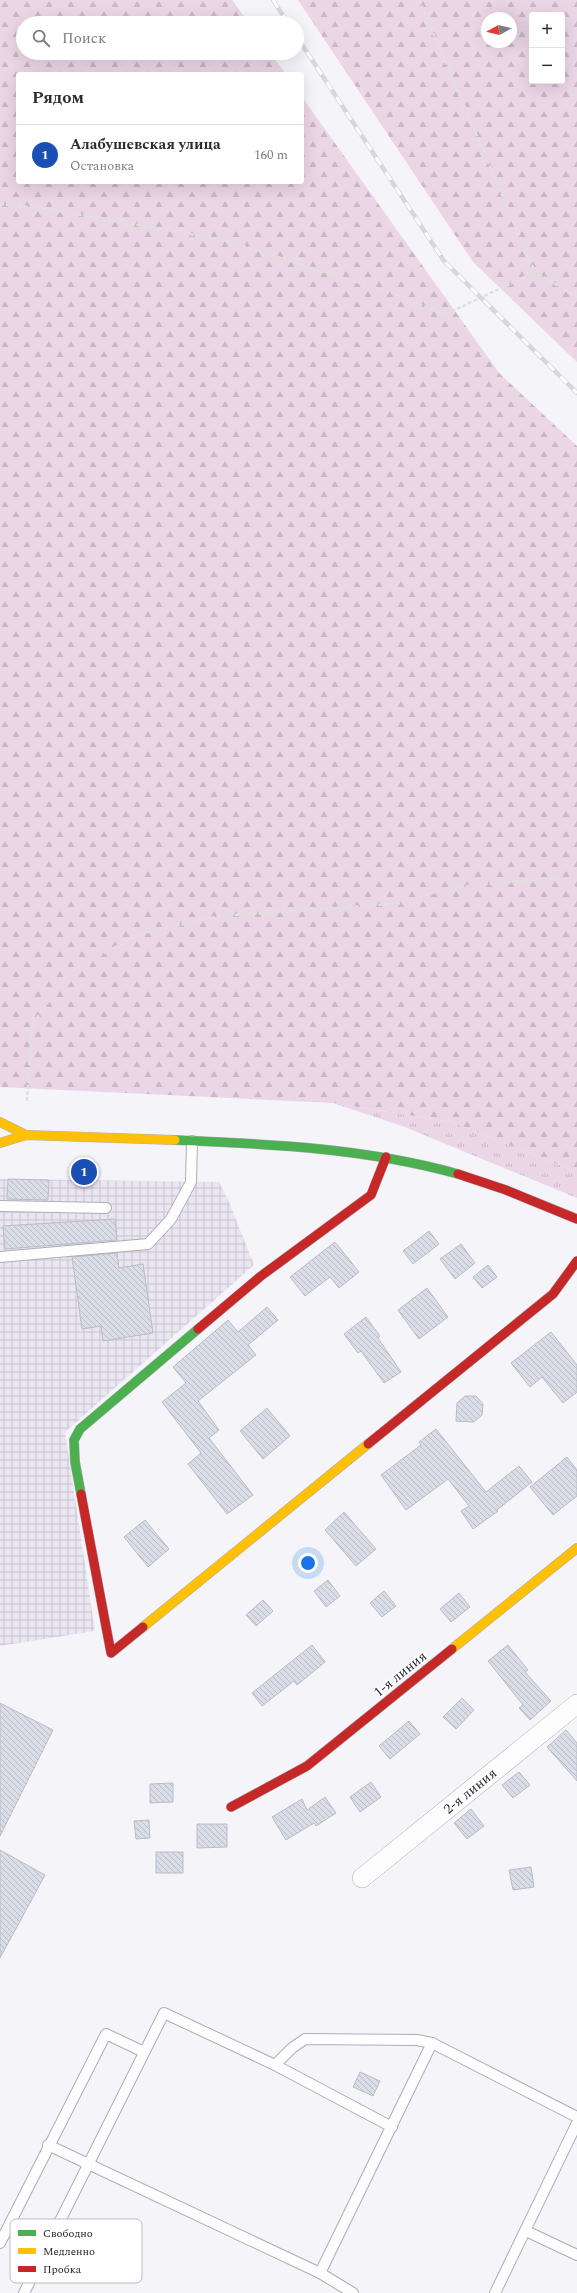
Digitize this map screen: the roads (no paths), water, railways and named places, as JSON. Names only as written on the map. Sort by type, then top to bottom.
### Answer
[{"type":"street","points":[[0,1122],[26,1135]]},
{"type":"street","points":[[0,1143],[26,1135],[192,1141],[295,1146],[386,1157],[421,1164],[487,1183],[577,1219]]},
{"type":"street","points":[[386,1157],[371,1195],[261,1276],[80,1429],[74,1440],[75,1462],[111,1653],[553,1294],[577,1262]]},
{"type":"street","name":"1-я линия","points":[[231,1808],[307,1766],[577,1548]]},
{"type":"street","name":"2-я линия","points":[[362,1878],[577,1704]]},
{"type":"lane","points":[[0,1257],[148,1244],[172,1219],[190,1182],[192,1141]]},
{"type":"lane","points":[[0,1206],[106,1208]]},
{"type":"lane","points":[[61,2219],[164,2013],[275,2065],[392,2127]]},
{"type":"lane","points":[[12,2219],[48,2145],[106,2034],[144,2052]]},
{"type":"lane","points":[[275,2065],[292,2048],[305,2039],[409,2040],[432,2043],[577,2117]]},
{"type":"lane","points":[[320,2273],[432,2043]]},
{"type":"lane","points":[[495,2293],[577,2123]]},
{"type":"lane","points":[[48,2145],[320,2273],[353,2293]]},
{"type":"lane","points":[[0,2243],[10,2223]]},
{"type":"lane","points":[[526,2231],[577,2255]]},
{"type":"lane","points":[[24,2293],[29,2283]]},
{"type":"railway","points":[[273,0],[283,16]]},
{"type":"railway","points":[[304,48],[444,261],[577,393]]},
{"type":"place","name":"Алабушевская улица","points":[[84,1172]]}]
